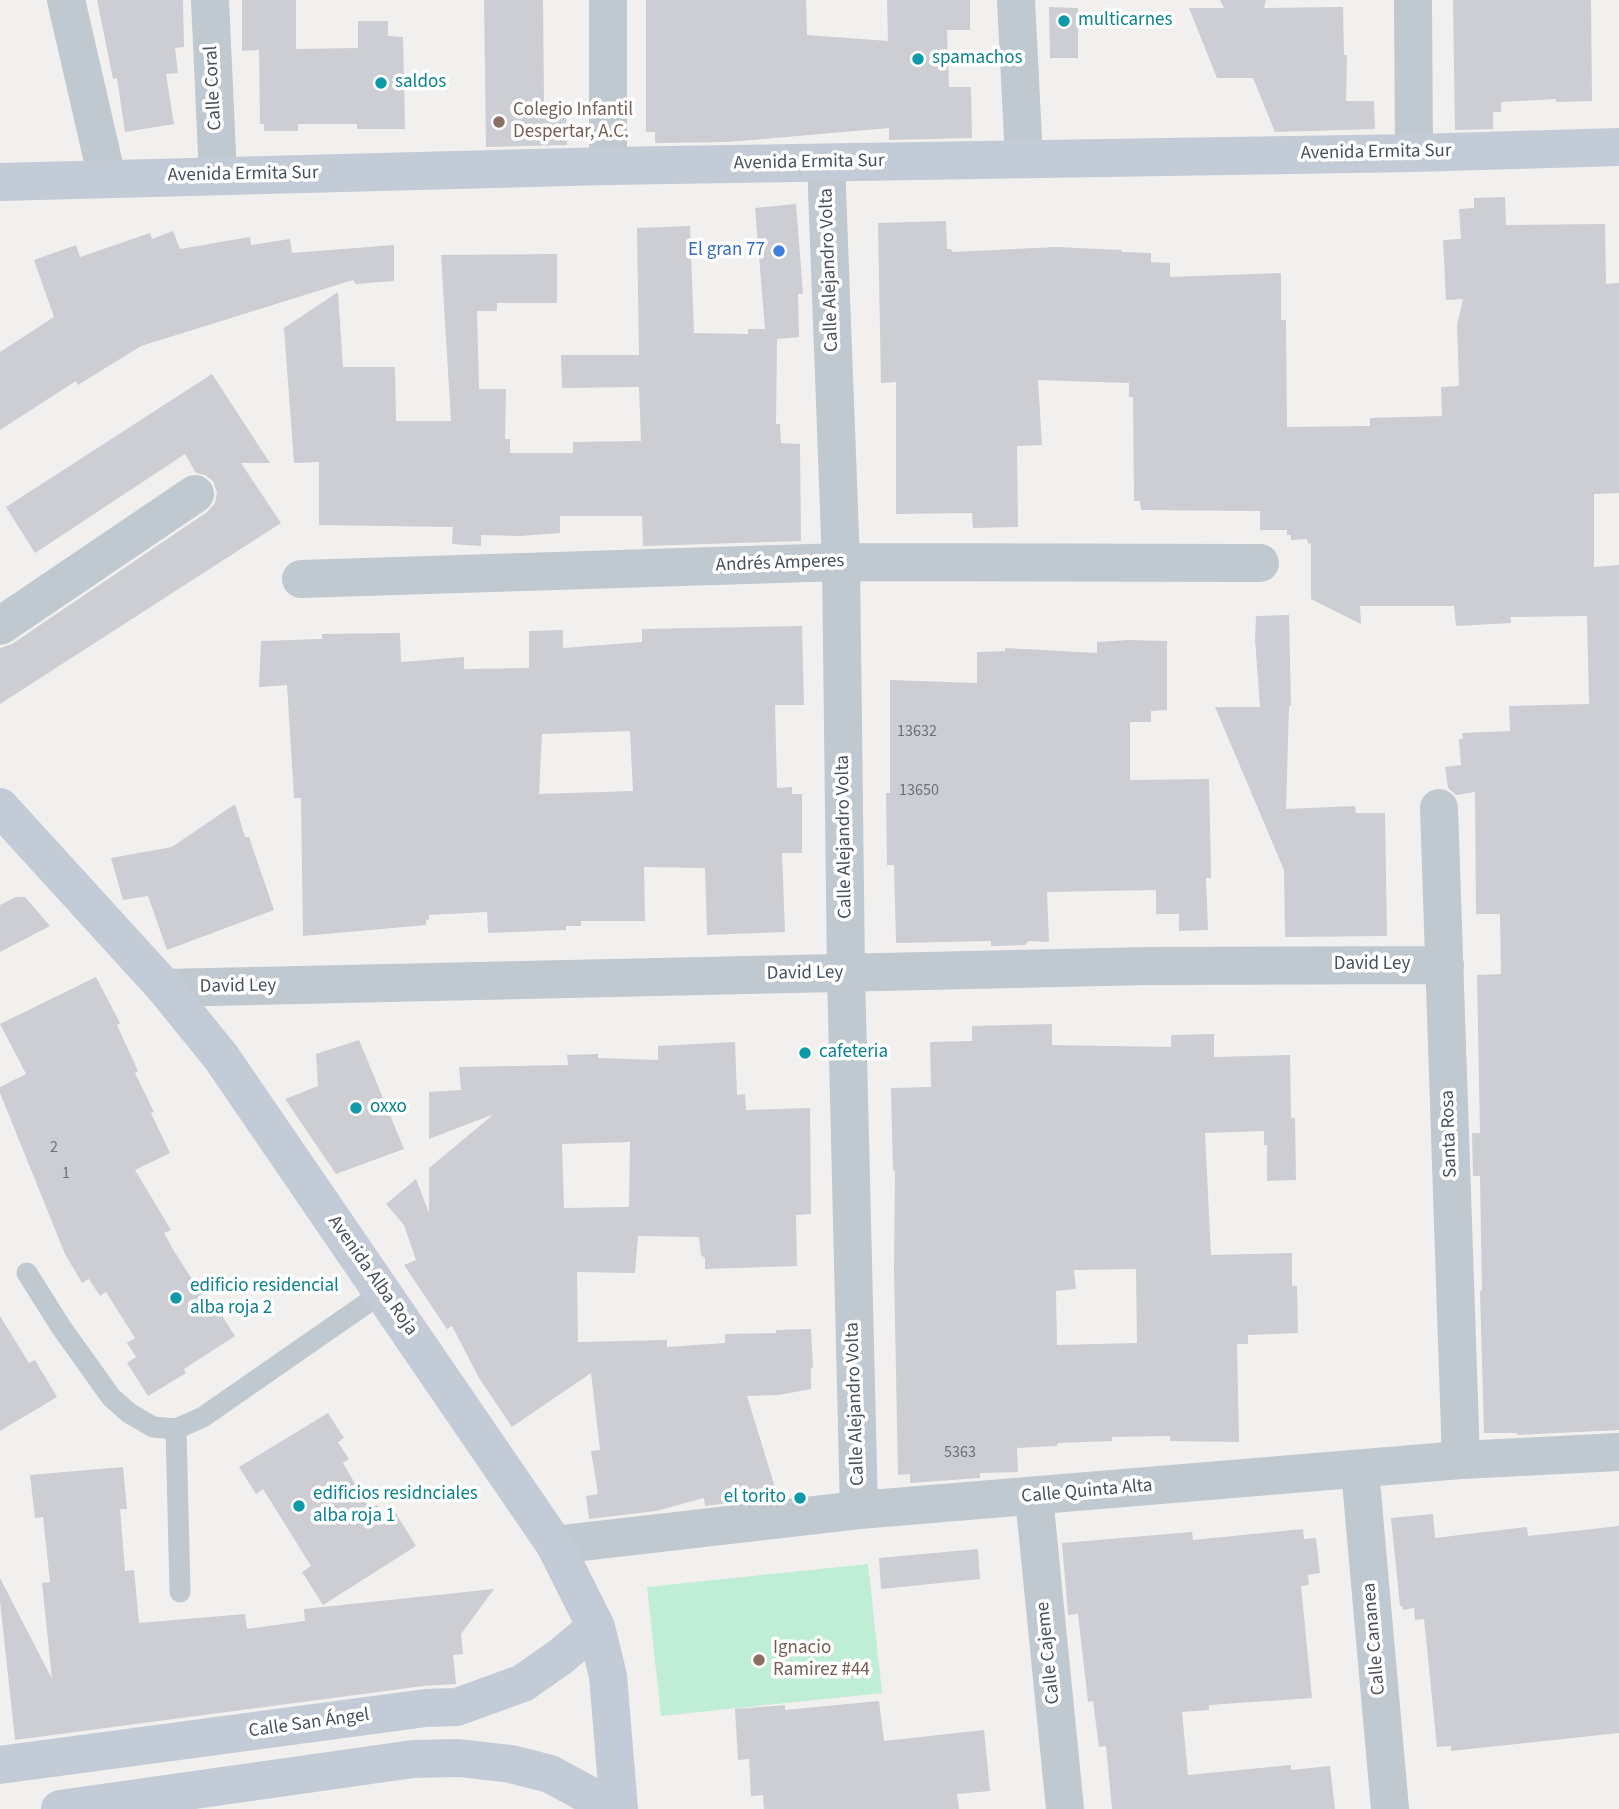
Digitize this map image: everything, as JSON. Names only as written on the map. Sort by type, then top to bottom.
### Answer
[{"type":"main road","name":"Avenida Ermita Sur","points":[[0,182],[608,166],[1415,153],[1619,147]]},
{"type":"main road","name":"Avenida Alba Roja","points":[[0,807],[165,988],[221,1057],[555,1545],[596,1627],[608,1676],[619,1809]]},
{"type":"main road","name":"Calle San Ángel","points":[[0,1766],[426,1708],[457,1707],[523,1683],[596,1627]]},
{"type":"main road","points":[[60,1809],[413,1759],[459,1758],[511,1764],[550,1774],[585,1793],[601,1809]]},
{"type":"street","points":[[66,0],[107,178]]},
{"type":"street","name":"Calle Coral","points":[[210,0],[218,176]]},
{"type":"street","points":[[608,0],[608,166]]},
{"type":"street","points":[[1016,0],[1024,159]]},
{"type":"street","points":[[1413,0],[1415,153]]},
{"type":"street","name":"Calle Alejandro Volta","points":[[826,163],[841,562],[846,973],[859,1510]]},
{"type":"street","points":[[0,626],[195,494]]},
{"type":"street","name":"Andrés Amperes","points":[[301,579],[841,562],[1259,563]]},
{"type":"street","name":"Santa Rosa","points":[[1439,808],[1461,1460]]},
{"type":"street","name":"David Ley","points":[[165,988],[1149,966],[1445,965]]},
{"type":"street","name":"Calle Quinta Alta","points":[[555,1545],[859,1510],[1461,1460],[1619,1452]]},
{"type":"street","name":"Calle Cananea","points":[[1360,1470],[1390,1809]]},
{"type":"street","name":"Calle Cajeme","points":[[1034,1497],[1065,1809]]},
{"type":"lane","points":[[27,1273],[61,1327],[111,1397],[129,1413],[153,1427],[176,1429],[203,1417],[383,1292]]},
{"type":"lane","points":[[176,1429],[180,1592]]},
{"type":"green space","points":[[868,1564],[882,1693],[661,1716],[647,1587]]},
{"type":"building","points":[[97,0],[183,0],[184,47],[175,48],[178,73],[166,74],[174,124],[125,132],[117,78],[113,79]]},
{"type":"building","points":[[242,0],[296,0],[296,49],[358,48],[358,21],[388,21],[388,36],[403,37],[405,129],[357,129],[357,124],[298,124],[298,131],[264,131],[264,124],[260,124],[259,50],[242,51]]},
{"type":"building","points":[[484,0],[543,0],[544,103],[566,104],[567,145],[486,147]]},
{"type":"building","points":[[646,0],[806,0],[807,35],[888,41],[887,0],[970,0],[970,30],[947,30],[949,87],[971,87],[972,138],[889,140],[889,128],[729,142],[655,143],[655,132],[646,132]]},
{"type":"building","points":[[1220,0],[1266,0],[1264,8],[1343,7],[1344,55],[1347,55],[1346,101],[1374,101],[1375,129],[1275,132],[1253,78],[1217,78],[1189,8],[1224,8]]},
{"type":"building","points":[[1453,0],[1591,0],[1592,101],[1556,102],[1556,99],[1501,102],[1501,112],[1493,112],[1493,129],[1455,130]]},
{"type":"building","name":"multicarnes","points":[[1049,7],[1078,8],[1078,58],[1050,58]]},
{"type":"building","points":[[1505,197],[1506,225],[1605,224],[1606,284],[1619,283],[1619,493],[1594,494],[1594,567],[1619,565],[1619,1430],[1517,1435],[1484,1433],[1480,1176],[1473,1176],[1472,1133],[1480,1133],[1477,975],[1501,974],[1500,914],[1476,914],[1475,792],[1456,795],[1448,788],[1445,767],[1461,765],[1459,739],[1463,739],[1462,733],[1510,731],[1509,706],[1589,704],[1587,616],[1510,617],[1511,623],[1456,626],[1454,606],[1360,606],[1361,624],[1311,599],[1311,543],[1308,544],[1307,539],[1291,540],[1287,530],[1260,530],[1260,511],[1141,510],[1140,501],[1134,501],[1133,397],[1129,397],[1129,383],[1038,380],[1042,445],[1017,446],[1018,527],[973,528],[972,513],[896,514],[896,382],[881,383],[878,223],[946,221],[947,249],[952,252],[1056,247],[1122,250],[1151,253],[1151,262],[1170,263],[1170,277],[1281,273],[1281,320],[1286,320],[1287,427],[1370,426],[1370,418],[1442,416],[1441,387],[1459,386],[1457,325],[1463,299],[1446,300],[1443,240],[1461,239],[1459,209],[1474,208],[1474,198]]},
{"type":"building","points":[[796,204],[803,294],[798,294],[799,337],[777,339],[776,424],[780,424],[781,443],[800,444],[801,541],[643,546],[642,516],[560,516],[560,533],[481,535],[481,546],[452,544],[453,527],[319,525],[319,462],[294,463],[284,328],[338,292],[343,367],[395,367],[396,421],[451,421],[441,255],[557,254],[557,303],[497,303],[497,311],[477,311],[479,389],[506,389],[505,439],[510,439],[510,453],[573,453],[573,442],[641,441],[639,387],[562,388],[561,355],[639,355],[637,228],[690,226],[694,333],[748,334],[748,329],[765,329],[755,208]]},
{"type":"building","points":[[173,231],[180,249],[250,237],[251,245],[290,239],[292,253],[394,245],[394,281],[356,284],[353,280],[141,346],[78,385],[76,381],[0,430],[0,352],[54,317],[34,260],[76,245],[80,257],[150,233],[152,239]]},
{"type":"building","points":[[212,374],[270,463],[241,463],[281,523],[0,704],[0,648],[12,644],[207,512],[215,503],[217,492],[213,481],[196,473],[185,454],[35,553],[6,507]]},
{"type":"building","points":[[1289,615],[1291,706],[1286,809],[1355,806],[1356,813],[1385,813],[1387,936],[1285,937],[1284,870],[1215,707],[1260,707],[1256,616]]},
{"type":"building","points":[[802,626],[804,705],[775,705],[777,788],[792,787],[792,794],[802,794],[802,853],[782,853],[785,932],[707,935],[705,868],[644,867],[645,921],[581,921],[581,926],[566,926],[566,930],[488,933],[487,912],[429,915],[426,925],[303,936],[301,798],[294,798],[287,685],[259,687],[261,641],[322,639],[322,634],[400,633],[401,662],[464,657],[464,669],[529,668],[529,631],[563,630],[563,648],[642,642],[642,629]],"holes":[[[630,731],[633,791],[539,794],[542,734]]]},
{"type":"building","points":[[1167,641],[1167,710],[1151,711],[1151,722],[1130,722],[1130,780],[1209,779],[1211,878],[1206,878],[1208,930],[1179,931],[1179,914],[1156,914],[1156,890],[1047,892],[1049,942],[1029,941],[1025,945],[991,946],[991,941],[896,943],[894,865],[887,865],[886,793],[890,793],[890,680],[977,683],[977,652],[1005,651],[1005,648],[1097,653],[1097,642]]},
{"type":"building","points":[[235,804],[274,910],[167,950],[148,896],[123,900],[111,858],[172,847]]},
{"type":"building","points":[[16,897],[25,897],[50,926],[0,952],[0,905]]},
{"type":"building","points":[[96,977],[120,1023],[117,1025],[138,1071],[135,1073],[170,1153],[135,1170],[171,1230],[164,1233],[174,1251],[214,1314],[219,1311],[235,1336],[184,1369],[186,1373],[148,1396],[127,1363],[136,1357],[127,1343],[135,1338],[106,1292],[100,1296],[89,1279],[82,1283],[65,1254],[0,1093],[0,1087],[26,1074],[0,1024]]},
{"type":"building","points":[[1052,1024],[1052,1045],[1171,1047],[1171,1035],[1214,1034],[1214,1057],[1290,1055],[1296,1180],[1267,1181],[1267,1145],[1264,1145],[1264,1131],[1205,1133],[1211,1255],[1292,1253],[1292,1286],[1297,1286],[1298,1333],[1248,1335],[1248,1344],[1237,1344],[1239,1442],[1170,1441],[1170,1436],[1112,1437],[1112,1441],[1017,1448],[1018,1472],[980,1473],[980,1478],[910,1483],[910,1474],[898,1475],[895,1170],[893,1171],[891,1088],[931,1087],[930,1042],[972,1041],[972,1026]],"holes":[[[1136,1269],[1137,1343],[1057,1345],[1056,1291],[1076,1289],[1074,1270]]]},
{"type":"building","points":[[359,1040],[404,1149],[336,1174],[285,1099],[318,1086],[316,1054]]},
{"type":"building","points":[[735,1042],[737,1095],[745,1094],[746,1110],[810,1108],[811,1214],[796,1215],[797,1266],[705,1269],[699,1237],[638,1236],[635,1273],[577,1272],[578,1342],[667,1340],[667,1347],[725,1343],[725,1334],[811,1329],[811,1389],[779,1395],[747,1396],[778,1497],[705,1506],[704,1498],[656,1511],[589,1519],[586,1496],[598,1494],[591,1451],[600,1450],[591,1373],[512,1427],[479,1378],[452,1326],[447,1329],[404,1265],[416,1260],[404,1225],[386,1204],[416,1179],[429,1213],[429,1168],[494,1114],[429,1139],[429,1092],[461,1090],[459,1067],[568,1065],[567,1055],[598,1054],[598,1058],[658,1060],[658,1046]],"holes":[[[630,1142],[629,1207],[564,1208],[562,1144]]]},
{"type":"building","points":[[0,1316],[29,1363],[35,1360],[57,1397],[0,1431]]},
{"type":"building","name":"edificios residnciales alba roja 1","points":[[328,1413],[344,1438],[338,1442],[349,1459],[343,1463],[370,1509],[377,1505],[385,1518],[395,1512],[416,1546],[323,1605],[302,1572],[311,1566],[263,1489],[256,1494],[239,1467]]},
{"type":"building","points":[[123,1467],[127,1509],[120,1509],[125,1571],[134,1570],[139,1623],[245,1614],[247,1629],[305,1621],[304,1609],[494,1589],[461,1634],[463,1654],[453,1655],[456,1684],[423,1686],[15,1740],[0,1601],[0,1578],[52,1679],[42,1583],[50,1582],[43,1517],[35,1518],[30,1475]]},
{"type":"building","points":[[1433,1514],[1435,1538],[1527,1527],[1528,1536],[1619,1526],[1619,1733],[1451,1751],[1451,1746],[1437,1747],[1424,1619],[1415,1620],[1414,1608],[1403,1610],[1400,1606],[1391,1518]]},
{"type":"building","points":[[1303,1529],[1304,1539],[1316,1538],[1320,1573],[1308,1575],[1309,1585],[1301,1586],[1312,1698],[1209,1705],[1209,1710],[1182,1712],[1188,1775],[1291,1765],[1291,1770],[1330,1766],[1335,1809],[1112,1809],[1106,1746],[1099,1747],[1093,1701],[1088,1702],[1078,1614],[1068,1615],[1062,1543],[1192,1532],[1193,1540]]},
{"type":"building","points":[[978,1549],[980,1579],[881,1589],[879,1558]]},
{"type":"building","points":[[879,1701],[884,1741],[984,1730],[990,1791],[957,1794],[959,1809],[764,1809],[763,1795],[751,1796],[749,1759],[738,1760],[735,1709],[785,1705],[785,1710]]},
{"type":"place","name":"multicarnes","points":[[1064,21]]},
{"type":"place","name":"spamachos","points":[[918,59]]},
{"type":"place","name":"saldos","points":[[381,83]]},
{"type":"place","name":"Colegio Infantil Despertar, A.C.","points":[[499,122]]},
{"type":"place","name":"El gran 77","points":[[779,251]]},
{"type":"place","name":"cafeteria","points":[[805,1053]]},
{"type":"place","name":"oxxo","points":[[356,1108]]},
{"type":"place","name":"edificio residencial alba roja 2","points":[[176,1298]]},
{"type":"place","name":"el torito","points":[[800,1498]]},
{"type":"place","name":"edificios residnciales alba roja 1","points":[[299,1506]]},
{"type":"place","name":"Ignacio Ramirez #44","points":[[759,1660]]}]
